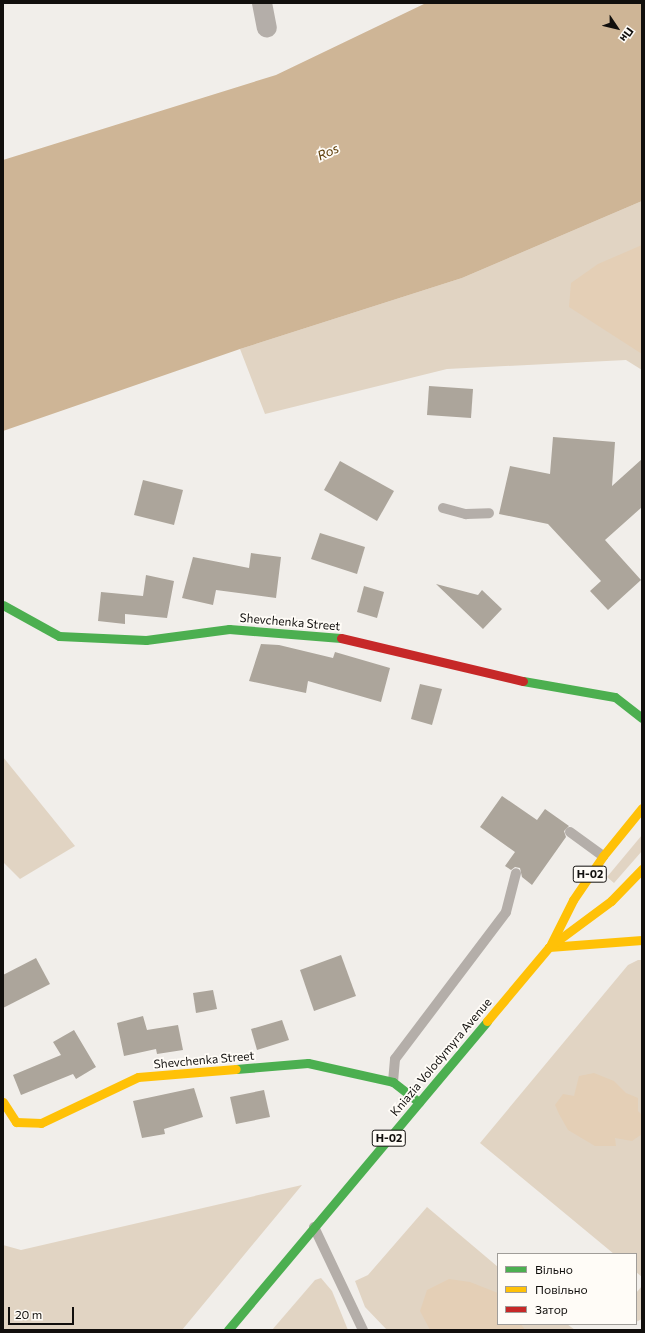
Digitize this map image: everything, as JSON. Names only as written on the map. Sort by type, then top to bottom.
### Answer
[{"type":"street","points":[[262,3],[268,28]]},
{"type":"street","name":"Shevchenka Street","points":[[3,605],[59,636],[146,640],[229,628],[335,637],[515,679],[615,697],[642,718]]},
{"type":"street","name":"Kniazia Volodymyra Avenue","points":[[228,1330],[549,947],[573,900],[603,856],[642,808]]},
{"type":"street","name":"Kniazia Volodymyra Avenue","points":[[549,947],[611,901],[642,868]]},
{"type":"street","points":[[549,947],[642,940]]},
{"type":"street","name":"Shevchenka Street","points":[[3,1102],[16,1122],[41,1123],[138,1077],[308,1063],[393,1082],[419,1102]]},
{"type":"lane","points":[[443,508],[466,514],[489,513]]},
{"type":"lane","points":[[570,832],[603,856]]},
{"type":"lane","points":[[393,1082],[395,1059],[506,912],[516,873]]},
{"type":"lane","points":[[314,1227],[363,1330]]},
{"type":"shaded area","points":[[642,201],[642,370],[626,360],[447,369],[265,414],[240,349],[462,278]]},
{"type":"shaded area","points":[[642,245],[642,354],[569,307],[571,283],[598,264]]},
{"type":"shaded area","points":[[3,757],[75,846],[20,879],[3,862]]},
{"type":"shaded area","points":[[642,835],[642,851],[614,883],[607,877]]},
{"type":"shaded area","points":[[638,960],[642,960],[642,1277],[637,1273],[637,1253],[613,1253],[480,1143],[628,965]]},
{"type":"shaded area","points":[[594,1073],[614,1081],[626,1093],[638,1098],[638,1111],[642,1115],[642,1134],[632,1141],[615,1138],[616,1146],[595,1146],[568,1130],[559,1114],[555,1105],[563,1094],[574,1096],[579,1076]]},
{"type":"shaded area","points":[[302,1185],[182,1330],[3,1330],[3,1245],[21,1250]]},
{"type":"shaded area","points":[[427,1207],[497,1266],[497,1325],[568,1325],[575,1330],[387,1330],[365,1307],[355,1281],[368,1275]]},
{"type":"shaded area","points":[[321,1278],[332,1291],[348,1330],[272,1330],[315,1280]]},
{"type":"shaded area","points":[[449,1279],[470,1282],[497,1293],[497,1325],[522,1325],[525,1330],[430,1330],[420,1311],[427,1290]]},
{"type":"shaded area","points":[[642,1286],[642,1319],[637,1322],[637,1292]]},
{"type":"water","name":"Ros","points":[[426,3],[642,3],[642,201],[462,278],[240,349],[3,431],[3,160],[276,75]]},
{"type":"building","points":[[429,386],[473,389],[471,418],[427,415]]},
{"type":"building","points":[[553,437],[615,442],[612,486],[642,459],[642,507],[605,540],[641,580],[608,610],[590,591],[601,581],[548,524],[499,514],[510,466],[550,474]]},
{"type":"building","points":[[340,461],[394,491],[377,521],[324,490]]},
{"type":"building","points":[[143,480],[183,490],[174,525],[134,515]]},
{"type":"building","points":[[320,533],[365,547],[357,574],[311,559]]},
{"type":"building","points":[[251,553],[281,557],[276,598],[216,590],[213,605],[182,598],[193,557],[249,568]]},
{"type":"building","points":[[146,575],[174,581],[167,618],[125,614],[125,624],[98,621],[101,592],[143,596]]},
{"type":"building","points":[[436,584],[478,595],[482,590],[502,609],[483,629]]},
{"type":"building","points":[[364,586],[384,592],[377,618],[357,612]]},
{"type":"building","points":[[261,644],[279,645],[333,658],[335,652],[390,668],[381,702],[308,681],[306,693],[249,681]]},
{"type":"building","points":[[420,684],[442,689],[432,725],[411,719]]},
{"type":"building","points":[[502,796],[537,820],[545,809],[569,826],[564,831],[566,837],[532,885],[522,877],[520,868],[515,867],[511,870],[505,866],[515,852],[480,827]]},
{"type":"building","points":[[341,955],[356,996],[314,1011],[300,970]]},
{"type":"building","points":[[36,958],[50,984],[3,1008],[3,975]]},
{"type":"building","points":[[213,990],[217,1009],[196,1013],[193,993]]},
{"type":"building","points":[[143,1016],[147,1030],[178,1025],[183,1050],[157,1054],[156,1049],[124,1056],[117,1023]]},
{"type":"building","points":[[282,1020],[289,1040],[257,1050],[251,1029]]},
{"type":"building","points":[[74,1030],[96,1067],[76,1079],[73,1074],[21,1095],[13,1075],[61,1055],[53,1042]]},
{"type":"building","points":[[194,1088],[203,1117],[164,1129],[165,1134],[142,1138],[133,1101]]},
{"type":"building","points":[[264,1090],[270,1117],[236,1124],[230,1097]]},
{"type":"traffic: fast","points":[[3,605],[59,636],[146,640],[229,629],[341,638]]},
{"type":"traffic: fast","points":[[523,681],[615,697],[642,718]]},
{"type":"traffic: fast","points":[[228,1330],[487,1021]]},
{"type":"traffic: fast","points":[[236,1069],[308,1063],[393,1082],[419,1102]]},
{"type":"traffic: slow","points":[[551,944],[573,900],[603,856],[642,808]]},
{"type":"traffic: slow","points":[[487,1021],[549,947],[611,901],[642,869]]},
{"type":"traffic: slow","points":[[549,947],[642,940]]},
{"type":"traffic: slow","points":[[3,1102],[16,1122],[41,1123],[138,1077],[236,1069]]},
{"type":"traffic: jam","points":[[341,638],[523,681]]}]
